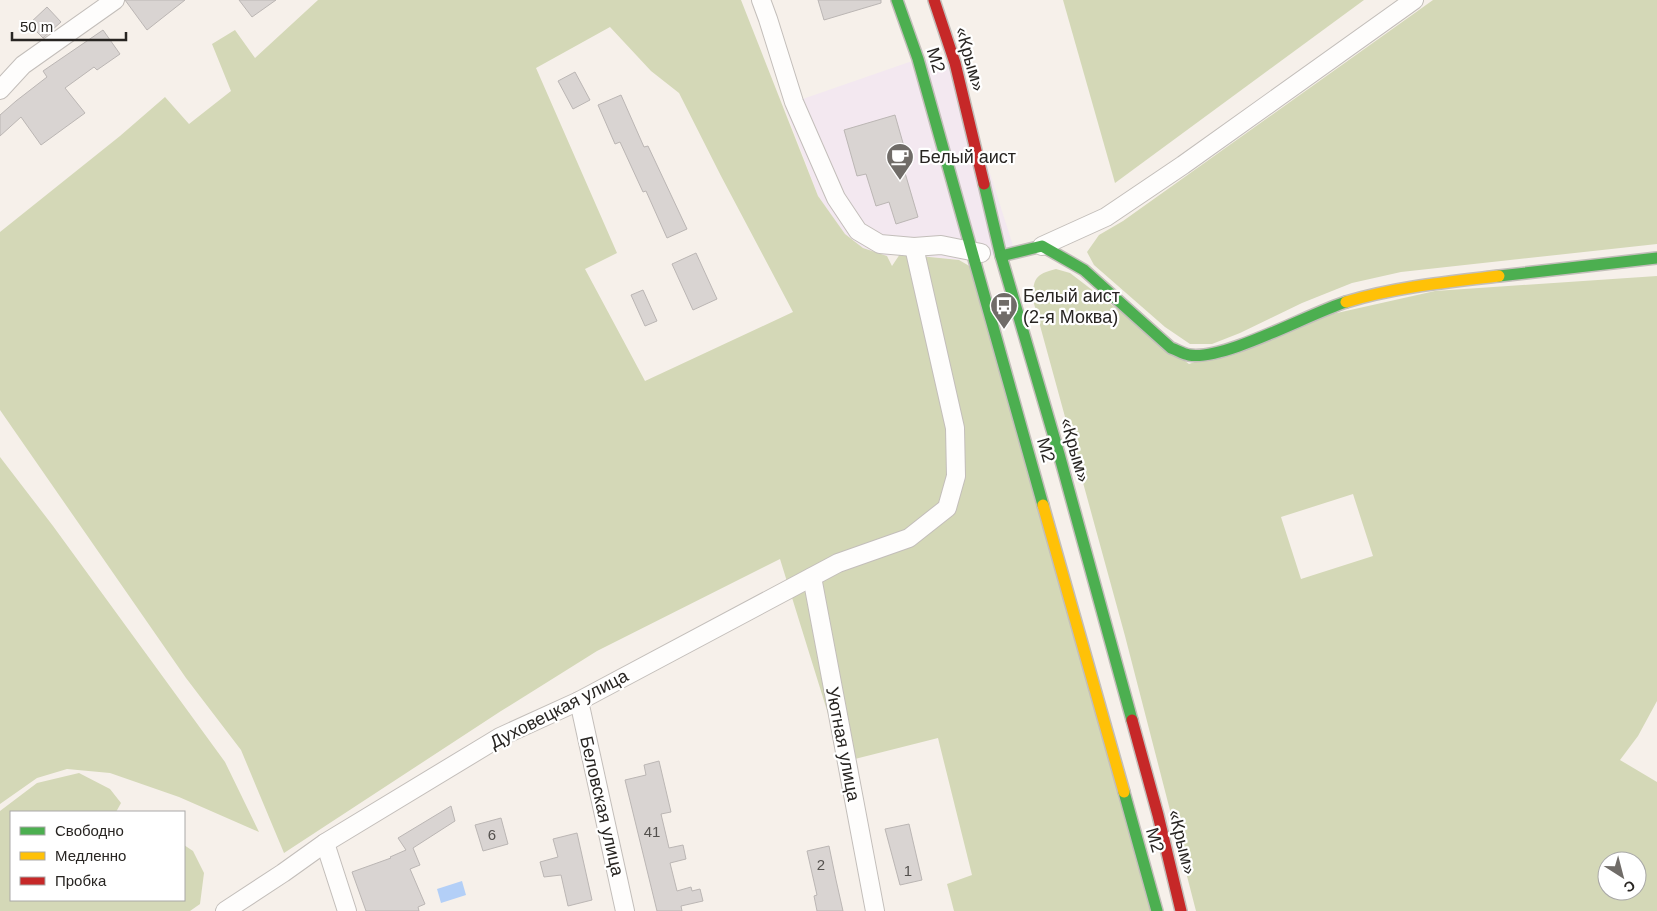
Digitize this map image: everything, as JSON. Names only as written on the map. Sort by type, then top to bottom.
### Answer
[{"type":"main road","name":"М2","points":[[897,0],[918,59],[1157,911]]},
{"type":"main road","name":"«Крым»","points":[[934,0],[955,63],[1001,256],[1059,454],[1158,815],[1182,911]]},
{"type":"main road","points":[[1001,256],[1042,246],[1084,270],[1171,348],[1189,355],[1209,356],[1241,345],[1330,307],[1362,297],[1434,284],[1657,258]]},
{"type":"street","points":[[0,90],[23,64],[115,0]]},
{"type":"street","points":[[761,0],[794,102],[836,198],[858,231],[880,244],[914,247],[941,246],[1001,256]]},
{"type":"street","points":[[1042,246],[1106,217],[1183,165],[1414,0]]},
{"type":"street","name":"Духовецкая улица","points":[[225,911],[325,843],[500,737],[579,701],[838,563],[909,538],[947,508],[956,476],[955,428],[914,247]]},
{"type":"street","name":"Уютная улица","points":[[812,577],[875,911]]},
{"type":"street","name":"Беловская улица","points":[[579,701],[625,911]]},
{"type":"street","points":[[325,843],[346,911]]},
{"type":"shaded area","points":[[918,59],[955,63],[1015,252],[959,260],[900,254],[887,256],[863,248],[845,234],[818,196],[785,108],[794,102]]},
{"type":"green space","points":[[318,0],[741,0],[818,196],[845,234],[863,248],[887,256],[892,266],[900,254],[959,260],[985,275],[1158,911],[954,911],[947,884],[972,875],[938,738],[843,762],[780,559],[597,651],[501,711],[284,853],[241,750],[186,678],[0,410],[0,232],[120,136],[165,97],[189,124],[231,91],[212,44],[235,30],[255,58]],"holes":[[[610,27],[651,71],[679,93],[793,312],[645,381],[585,269],[617,253],[536,68]]]},
{"type":"green space","points":[[1063,0],[1364,0],[1115,183]]},
{"type":"green space","points":[[1433,0],[1657,0],[1657,244],[1401,272],[1352,283],[1302,303],[1240,333],[1212,344],[1190,344],[1165,327],[1094,265],[1087,252],[1099,235],[1123,221]]},
{"type":"green space","points":[[1056,269],[1070,273],[1189,364],[1328,315],[1435,291],[1657,276],[1657,701],[1638,736],[1620,760],[1657,782],[1657,911],[1196,911],[1125,636],[1033,300],[1035,282],[1039,275]],"holes":[[[1353,494],[1373,556],[1301,579],[1281,517]]]},
{"type":"green space","points":[[0,457],[53,526],[225,762],[259,832],[179,797],[110,773],[67,769],[37,778],[0,804]]},
{"type":"green space","points":[[79,773],[110,789],[121,803],[117,811],[10,811],[10,901],[185,901],[185,846],[193,851],[204,873],[200,904],[190,911],[0,911],[0,811],[37,783]]},
{"type":"water","points":[[462,881],[466,895],[441,903],[437,889]]},
{"type":"building","points":[[125,0],[185,0],[147,30]]},
{"type":"building","points":[[239,0],[276,0],[252,17]]},
{"type":"building","points":[[818,0],[881,0],[881,3],[824,20]]},
{"type":"building","points":[[47,7],[61,22],[43,38],[29,24]]},
{"type":"building","points":[[103,30],[120,54],[97,70],[94,67],[65,88],[85,113],[41,145],[21,117],[0,136],[0,115],[47,77],[43,71]]},
{"type":"building","points":[[575,72],[590,100],[573,109],[558,81]]},
{"type":"building","points":[[621,95],[644,147],[648,146],[687,229],[667,238],[646,191],[643,192],[620,142],[615,144],[598,105]]},
{"type":"building","points":[[895,115],[909,164],[903,166],[918,217],[896,224],[889,202],[876,206],[866,174],[857,176],[844,130]]},
{"type":"building","points":[[696,253],[717,299],[693,310],[672,264]]},
{"type":"building","points":[[643,290],[657,321],[645,326],[631,295]]},
{"type":"building","points":[[659,761],[671,812],[661,814],[669,848],[683,845],[686,859],[670,863],[677,891],[691,887],[692,891],[700,889],[703,901],[681,906],[682,911],[657,911],[625,780],[646,775],[644,765]]},
{"type":"building","points":[[451,806],[455,821],[413,848],[420,865],[410,869],[425,904],[418,907],[419,911],[366,911],[352,872],[391,858],[406,850],[398,838]]},
{"type":"building","points":[[501,818],[508,844],[483,851],[475,825]]},
{"type":"building","points":[[909,824],[922,880],[900,885],[885,829]]},
{"type":"building","points":[[577,833],[592,900],[568,906],[561,875],[544,877],[540,862],[558,857],[553,839]]},
{"type":"building","points":[[829,846],[843,911],[817,911],[814,896],[817,895],[807,851]]},
{"type":"traffic: fast","points":[[897,0],[918,59],[1043,505]]},
{"type":"traffic: fast","points":[[984,184],[1001,256],[1059,454],[1132,720]]},
{"type":"traffic: fast","points":[[1001,256],[1042,246],[1084,270],[1171,348],[1189,355],[1204,355],[1244,344],[1346,302]]},
{"type":"traffic: fast","points":[[1499,276],[1657,258]]},
{"type":"traffic: fast","points":[[1124,792],[1157,911]]},
{"type":"traffic: slow","points":[[1346,302],[1402,289],[1499,276]]},
{"type":"traffic: slow","points":[[1043,505],[1124,792]]},
{"type":"traffic: jam","points":[[934,0],[955,63],[984,184]]},
{"type":"traffic: jam","points":[[1132,720],[1158,815],[1181,911]]},
{"type":"place","name":"Белый аист","points":[[900,181]]},
{"type":"place","name":"Белый аист (2-я Моква)","points":[[1004,330]]}]
